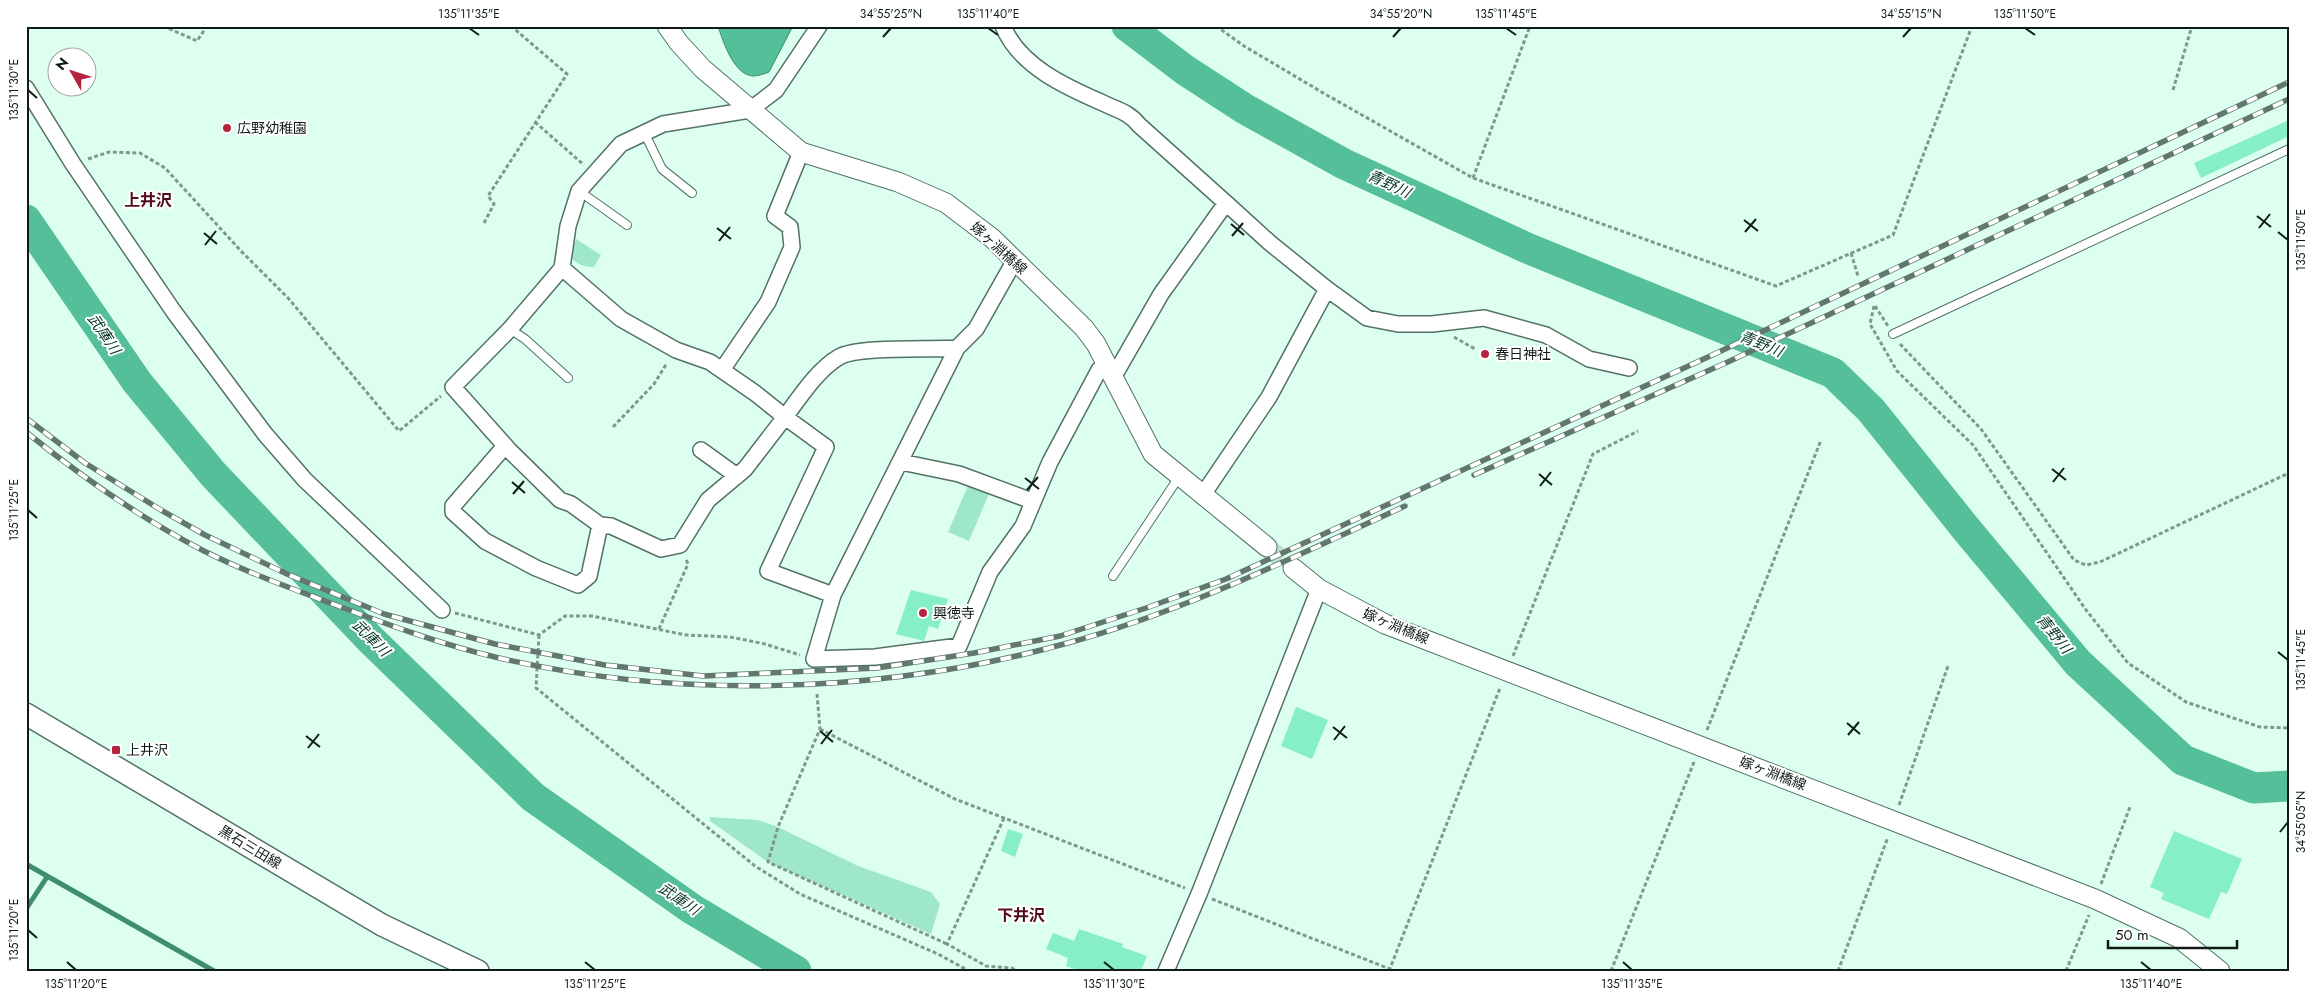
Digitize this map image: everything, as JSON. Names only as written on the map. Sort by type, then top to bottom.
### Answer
[{"type":"main road","name":"黒石三田線","points":[[26,714],[382,925],[478,971]]},
{"type":"street","name":"嫁ヶ淵橋線","points":[[667,26],[679,43],[703,69],[801,152],[898,182],[946,203],[992,238],[1084,328],[1110,369],[1153,454],[1202,496],[1267,547]]},
{"type":"street","points":[[819,26],[776,90],[750,110],[663,124],[621,144],[593,173],[579,191],[568,226],[562,268],[510,329],[453,387],[505,446],[560,500],[571,504],[600,525],[611,526],[661,549],[680,545],[708,500],[745,469],[808,385],[839,357],[861,351],[957,348]]},
{"type":"street","points":[[1003,26],[1009,41],[1034,65],[1054,80],[1132,116],[1139,125],[1270,243],[1367,318],[1398,324],[1432,324],[1484,318],[1546,335],[1589,359],[1629,368]]},
{"type":"street","points":[[26,88],[73,164],[174,312],[265,434],[305,480],[442,610]]},
{"type":"street","points":[[722,370],[768,302],[792,247],[790,227],[775,216],[801,152]]},
{"type":"street","points":[[1015,260],[976,329],[957,348],[833,595],[814,659],[875,657],[959,646],[990,572],[1022,526],[1032,501],[1099,370],[1110,369],[1226,203]]},
{"type":"street","points":[[562,268],[621,319],[676,350],[710,362],[755,392],[826,447],[768,571],[833,595]]},
{"type":"street","points":[[1202,496],[1269,398],[1328,289]]},
{"type":"street","points":[[505,446],[453,506],[453,512],[486,541],[536,568],[578,585],[589,576],[600,525]]},
{"type":"street","points":[[701,450],[737,476]]},
{"type":"street","points":[[901,462],[959,474],[1032,501]]},
{"type":"street","name":"嫁ヶ淵橋線","points":[[1293,568],[1318,589],[1386,624],[2095,899],[2178,938],[2220,971]]},
{"type":"street","points":[[1166,971],[1199,894],[1318,589]]},
{"type":"lane","points":[[644,132],[662,169],[692,193]]},
{"type":"lane","points":[[1893,334],[2289,149]]},
{"type":"lane","points":[[579,191],[627,225]]},
{"type":"lane","points":[[510,329],[525,338],[568,378]]},
{"type":"lane","points":[[1114,576],[1179,477]]},
{"type":"path","points":[[163,26],[197,41],[207,26]]},
{"type":"path","points":[[484,223],[494,204],[488,196],[567,74],[511,26]]},
{"type":"path","points":[[1216,26],[1244,46],[1325,94],[1473,178],[1776,286],[1893,235],[1972,26]]},
{"type":"path","points":[[1473,178],[1530,26]]},
{"type":"path","points":[[2173,90],[2192,26]]},
{"type":"path","points":[[536,122],[593,173]]},
{"type":"path","points":[[73,164],[109,152],[140,153],[165,168],[241,251],[289,299],[399,431],[453,387]]},
{"type":"path","points":[[1851,253],[1858,276]]},
{"type":"path","points":[[2289,473],[2100,562],[2086,565],[2074,560],[1981,429],[1946,390],[1901,345],[1874,306],[1870,324],[1897,371],[1973,445],[2086,610],[2128,663],[2186,702],[2260,727],[2289,728]]},
{"type":"path","points":[[613,427],[654,384],[676,350]]},
{"type":"path","points":[[1612,971],[1820,440]]},
{"type":"path","points":[[659,629],[688,564],[680,545]]},
{"type":"path","points":[[442,610],[539,635]]},
{"type":"path","points":[[539,635],[565,616],[592,616],[686,635],[730,638],[765,644],[814,659]]},
{"type":"path","points":[[539,635],[536,688],[755,866],[800,894],[938,954],[969,971]]},
{"type":"path","points":[[1838,971],[1948,666]]},
{"type":"path","points":[[817,694],[820,729],[778,827],[768,862],[947,944],[986,966],[1012,968],[1017,971]]},
{"type":"path","points":[[820,729],[955,799],[1395,971]]},
{"type":"path","points":[[947,944],[1004,818]]},
{"type":"shaded area","points":[[718,26],[793,26],[769,72],[753,76],[740,70],[730,57]]},
{"type":"shaded area","points":[[576,239],[601,255],[594,267],[580,264],[570,256]]},
{"type":"shaded area","points":[[970,481],[991,489],[969,541],[948,532]]},
{"type":"shaded area","points":[[710,817],[758,820],[778,827],[858,866],[931,892],[940,904],[931,934],[768,862],[710,821]]},
{"type":"building","points":[[2289,120],[2289,136],[2201,178],[2194,163]]},
{"type":"building","name":"興徳寺","points":[[911,590],[948,599],[938,629],[929,626],[924,641],[896,634]]},
{"type":"building","points":[[1296,707],[1328,720],[1312,759],[1281,746]]},
{"type":"building","points":[[1008,829],[1023,834],[1015,857],[1001,851]]},
{"type":"building","points":[[2174,831],[2242,859],[2227,894],[2221,892],[2209,919],[2161,899],[2164,893],[2150,887]]},
{"type":"building","points":[[1079,929],[1123,944],[1122,947],[1147,956],[1141,971],[1080,971],[1066,966],[1068,958],[1046,949],[1053,933],[1074,941]]},
{"type":"waterway","name":"青野川","points":[[1127,26],[1185,70],[1245,109],[1344,164],[1527,248],[1833,373],[1871,410],[1967,530],[2078,663],[2183,760],[2254,788],[2289,786]]},
{"type":"waterway","name":"武庫川","points":[[26,220],[137,382],[213,474],[370,639],[533,797],[692,909],[796,971]]},
{"type":"waterway","points":[[26,864],[214,971]]},
{"type":"waterway","points":[[26,909],[47,877]]},
{"type":"tunnel","points":[[1267,547],[1293,568]]},
{"type":"railway","points":[[26,418],[85,463],[205,535],[287,574],[384,614],[495,644],[605,665],[703,676],[877,668],[974,653],[1060,636],[1226,579],[1721,351],[2289,82]]},
{"type":"railway","points":[[1474,475],[1730,361],[2289,99]]},
{"type":"railway","points":[[26,432],[68,465],[157,525],[220,559],[284,586],[434,640],[495,657],[565,671],[636,680],[708,685],[780,685],[853,681],[924,673],[995,661],[1064,644],[1108,631],[1195,600],[1280,564],[1405,506]]},
{"type":"place","name":"広野幼稚園","points":[[227,128]]},
{"type":"place","name":"春日神社","points":[[1485,354]]},
{"type":"place","name":"興徳寺","points":[[923,613]]},
{"type":"place","name":"上井沢","points":[[116,750]]},
{"type":"district","name":"上井沢","points":[[148,200]]},
{"type":"district","name":"下井沢","points":[[1021,915]]}]
